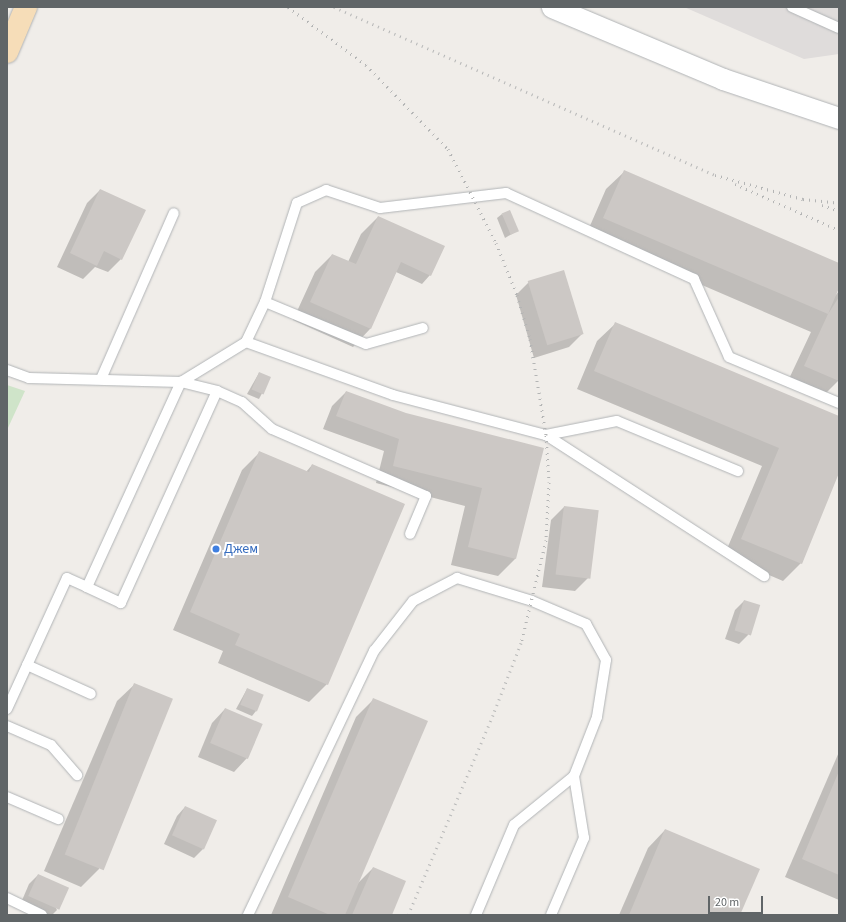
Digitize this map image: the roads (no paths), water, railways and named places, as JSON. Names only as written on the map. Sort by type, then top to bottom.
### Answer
[{"type":"main road","points":[[7,52],[26,7]]},
{"type":"street","points":[[552,7],[723,79],[839,118]]},
{"type":"lane","points":[[792,7],[839,28]]},
{"type":"lane","points":[[87,587],[181,382],[246,342],[265,302],[297,203],[326,190],[380,208],[506,193],[694,279],[729,357],[839,403]]},
{"type":"lane","points":[[101,380],[174,213]]},
{"type":"lane","points":[[265,302],[366,344],[423,328]]},
{"type":"lane","points":[[246,342],[393,395],[546,435],[764,576]]},
{"type":"lane","points":[[7,370],[29,378],[181,382],[218,391],[242,402],[272,429],[426,496],[410,534]]},
{"type":"lane","points":[[7,708],[67,578],[121,603],[218,391]]},
{"type":"lane","points":[[546,435],[617,421],[738,472]]},
{"type":"lane","points":[[248,915],[374,651],[412,601],[457,578],[532,601],[586,624],[606,660],[597,717],[574,776],[514,825],[476,915]]},
{"type":"lane","points":[[27,665],[91,694]]},
{"type":"lane","points":[[7,726],[51,745],[77,775]]},
{"type":"lane","points":[[551,915],[584,838],[574,776]]},
{"type":"lane","points":[[7,797],[58,819]]},
{"type":"lane","points":[[7,898],[42,915]]},
{"type":"railway","points":[[288,7],[366,65],[448,149],[496,243],[517,295],[530,339],[546,435],[549,482],[546,540],[521,643],[493,715],[408,915]]},
{"type":"railway","points":[[334,7],[715,175],[803,199],[839,203]]},
{"type":"railway","points":[[735,184],[839,230]]},
{"type":"railway","points":[[822,205],[839,211]]},
{"type":"place","name":"Джем","points":[[216,549]]}]
